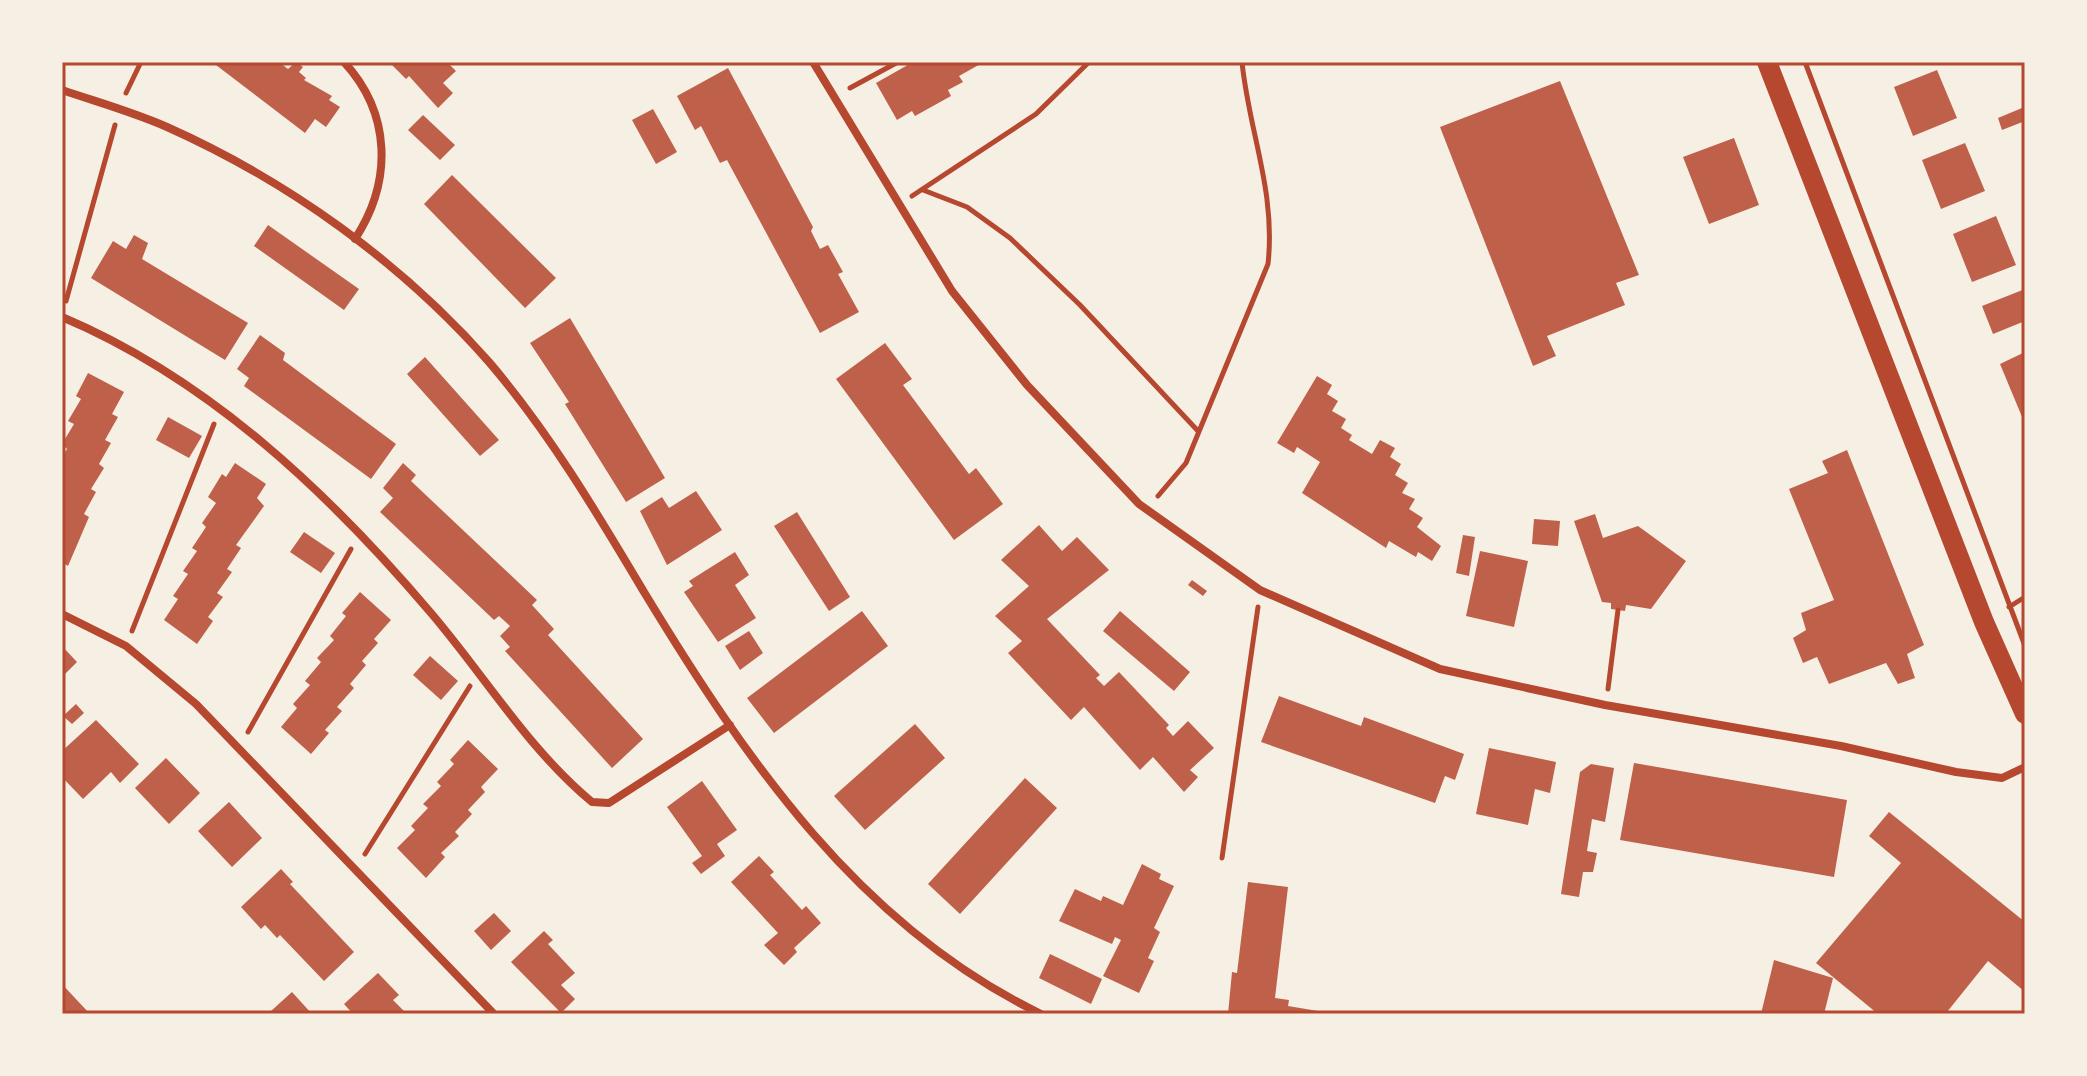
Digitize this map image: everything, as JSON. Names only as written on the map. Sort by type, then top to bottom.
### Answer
[{"type":"main road","points":[[1767,62],[1984,622],[2025,714]]},
{"type":"street","points":[[344,62],[367,91],[380,123],[382,148],[381,180],[365,224],[355,239]]},
{"type":"street","points":[[813,62],[952,291],[1027,385],[1093,458],[1147,510],[1260,590],[1440,669],[1605,705],[1841,746],[1977,775],[2002,778],[2025,767]]},
{"type":"street","points":[[62,90],[165,126],[277,184],[355,239],[427,300],[478,352],[536,423],[783,802],[868,894],[940,954],[1041,1014]]},
{"type":"street","points":[[62,316],[178,376],[221,409],[360,534],[545,754],[592,802],[609,803],[730,725]]},
{"type":"street","points":[[62,614],[126,646],[185,694],[240,747],[494,1014]]},
{"type":"path","points":[[62,316],[119,109],[141,62]]},
{"type":"path","points":[[833,97],[898,62]]},
{"type":"path","points":[[1089,62],[1036,114],[923,190],[967,207],[1010,238],[1074,299],[1198,431]]},
{"type":"path","points":[[1147,510],[1186,463],[1268,264],[1270,229],[1265,170],[1247,101],[1242,62]]},
{"type":"path","points":[[1805,62],[2025,646]]},
{"type":"path","points":[[126,646],[221,409]]},
{"type":"path","points":[[240,747],[350,550]]},
{"type":"path","points":[[1222,858],[1260,590]]},
{"type":"path","points":[[1605,705],[1618,610]]},
{"type":"path","points":[[356,868],[479,673]]},
{"type":"building","points":[[212,62],[279,62],[288,69],[296,62],[303,67],[299,72],[306,78],[304,80],[332,96],[329,100],[340,107],[326,127],[315,119],[305,133]]},
{"type":"building","points":[[389,62],[447,62],[456,71],[443,83],[453,93],[438,108],[409,76],[406,79]]},
{"type":"building","points":[[913,62],[984,62],[959,76],[963,82],[948,90],[951,96],[915,116],[912,111],[897,120],[876,83]]},
{"type":"building","points":[[728,68],[813,227],[811,231],[820,249],[828,245],[843,272],[838,274],[859,312],[820,333],[727,160],[720,163],[701,126],[695,130],[677,96]]},
{"type":"building","points":[[1937,70],[1957,118],[1913,136],[1894,87]]},
{"type":"building","points":[[1560,81],[1639,275],[1616,283],[1625,305],[1547,336],[1556,356],[1533,366],[1440,127]]},
{"type":"building","points":[[2022,108],[2025,121],[2002,130],[1998,118]]},
{"type":"building","points":[[653,109],[677,152],[656,164],[632,120]]},
{"type":"building","points":[[423,115],[455,145],[440,160],[408,130]]},
{"type":"building","points":[[1734,138],[1759,205],[1709,224],[1683,157]]},
{"type":"building","points":[[1965,143],[1985,191],[1941,209],[1922,160]]},
{"type":"building","points":[[452,175],[556,278],[525,308],[424,204]]},
{"type":"building","points":[[1996,216],[2016,265],[1972,282],[1953,234]]},
{"type":"building","points":[[268,225],[359,289],[344,310],[254,246]]},
{"type":"building","points":[[134,235],[148,243],[142,259],[248,323],[225,360],[91,278],[113,241],[126,249]]},
{"type":"building","points":[[2025,289],[2025,321],[1993,334],[1982,306]]},
{"type":"building","points":[[570,318],[665,478],[626,502],[565,404],[569,402],[530,343]]},
{"type":"building","points":[[260,335],[285,353],[283,360],[396,444],[371,479],[244,386],[249,378],[237,369]]},
{"type":"building","points":[[885,343],[912,379],[903,385],[969,474],[976,468],[1003,504],[954,540],[836,379]]},
{"type":"building","points":[[2025,352],[2025,424],[2000,364]]},
{"type":"building","points":[[425,357],[499,440],[480,456],[407,374]]},
{"type":"building","points":[[88,373],[124,392],[112,414],[118,417],[105,440],[111,443],[99,464],[104,468],[91,489],[96,492],[84,514],[89,517],[68,566],[62,562],[62,457],[67,449],[62,444],[74,424],[68,421],[81,399],[76,396]]},
{"type":"building","points":[[1317,376],[1332,385],[1327,394],[1338,401],[1332,411],[1346,419],[1341,428],[1352,435],[1349,440],[1372,454],[1380,440],[1395,448],[1390,457],[1401,464],[1395,475],[1408,483],[1402,493],[1415,499],[1409,509],[1423,518],[1417,527],[1441,546],[1432,561],[1418,552],[1416,557],[1389,541],[1386,548],[1302,493],[1320,462],[1297,447],[1294,453],[1277,443]]},
{"type":"building","points":[[168,417],[202,436],[189,458],[156,440]]},
{"type":"building","points":[[1847,450],[1924,645],[1907,654],[1915,678],[1898,684],[1886,663],[1829,684],[1817,657],[1803,663],[1793,638],[1806,630],[1801,613],[1834,600],[1789,489],[1828,473],[1822,461]]},
{"type":"building","points":[[235,463],[266,484],[257,498],[264,506],[236,545],[241,548],[227,569],[232,572],[217,593],[223,597],[208,617],[213,621],[197,644],[164,620],[178,599],[173,596],[188,574],[183,571],[197,551],[192,548],[206,527],[202,523],[216,503],[208,497],[222,474],[226,477]]},
{"type":"building","points":[[403,463],[416,475],[411,481],[537,600],[532,605],[554,629],[548,635],[643,739],[612,768],[505,651],[510,647],[500,636],[510,626],[499,616],[494,620],[380,512],[393,498],[383,488]]},
{"type":"building","points":[[696,491],[722,530],[667,565],[640,511],[662,497],[669,508]]},
{"type":"building","points":[[797,512],[850,597],[829,611],[774,526]]},
{"type":"building","points":[[1595,514],[1603,538],[1638,526],[1686,561],[1651,609],[1626,605],[1625,611],[1611,609],[1611,603],[1602,602],[1574,521]]},
{"type":"building","points":[[1534,519],[1560,521],[1558,546],[1532,544]]},
{"type":"building","points":[[1039,525],[1062,551],[1077,537],[1109,570],[1047,619],[1100,675],[1096,678],[1104,686],[1119,672],[1169,725],[1166,728],[1173,736],[1188,721],[1214,748],[1190,770],[1198,777],[1184,792],[1153,757],[1140,770],[1084,707],[1071,720],[1008,653],[1022,641],[995,616],[1029,586],[1001,560]]},
{"type":"building","points":[[304,532],[335,553],[321,573],[290,552]]},
{"type":"building","points":[[1463,535],[1475,537],[1469,576],[1456,573]]},
{"type":"building","points":[[1480,551],[1528,561],[1514,627],[1466,616]]},
{"type":"building","points":[[735,552],[749,575],[735,585],[756,618],[718,642],[684,592],[693,586],[689,581]]},
{"type":"building","points":[[1192,580],[1207,591],[1203,596],[1188,585]]},
{"type":"building","points":[[360,592],[391,620],[374,639],[378,643],[362,661],[366,665],[350,684],[354,688],[337,707],[342,711],[325,730],[329,733],[311,754],[281,727],[297,708],[293,704],[310,685],[305,681],[321,662],[317,658],[334,640],[330,636],[346,616],[342,613]]},
{"type":"building","points":[[862,611],[888,646],[774,733],[747,698]]},
{"type":"building","points":[[1120,611],[1190,672],[1174,691],[1103,631]]},
{"type":"building","points":[[749,631],[763,653],[740,670],[725,646]]},
{"type":"building","points":[[62,646],[77,662],[62,677]]},
{"type":"building","points":[[430,656],[458,681],[441,700],[413,675]]},
{"type":"building","points":[[1279,696],[1361,726],[1364,717],[1464,754],[1455,780],[1445,776],[1435,803],[1261,742]]},
{"type":"building","points":[[76,704],[84,713],[72,724],[63,716]]},
{"type":"building","points":[[96,720],[139,764],[120,783],[111,772],[83,799],[62,777],[62,751]]},
{"type":"building","points":[[915,724],[945,758],[865,830],[834,796]]},
{"type":"building","points":[[468,740],[498,769],[481,787],[485,792],[468,810],[472,814],[455,832],[459,836],[441,853],[445,857],[426,878],[397,848],[415,830],[411,826],[428,808],[423,804],[441,786],[437,782],[454,764],[450,760]]},
{"type":"building","points":[[1489,748],[1556,762],[1550,793],[1535,789],[1528,825],[1476,814]]},
{"type":"building","points":[[166,758],[200,793],[169,824],[135,788]]},
{"type":"building","points":[[1634,763],[1847,800],[1834,877],[1620,840]]},
{"type":"building","points":[[1591,764],[1614,768],[1605,822],[1592,819],[1587,851],[1597,853],[1593,872],[1583,872],[1579,897],[1561,894],[1580,772]]},
{"type":"building","points":[[1025,778],[1057,808],[960,914],[928,884]]},
{"type":"building","points":[[702,781],[737,830],[717,844],[725,856],[701,874],[692,863],[702,856],[667,807]]},
{"type":"building","points":[[229,802],[262,838],[232,867],[198,831]]},
{"type":"building","points":[[1889,812],[2025,922],[2025,992],[1988,961],[1947,1012],[1950,1014],[1878,1014],[1816,963],[1901,863],[1869,836]]},
{"type":"building","points":[[759,856],[774,872],[770,875],[802,910],[806,906],[821,923],[794,948],[797,952],[784,965],[764,945],[778,933],[731,882]]},
{"type":"building","points":[[1142,864],[1161,874],[1159,879],[1174,886],[1154,928],[1160,932],[1148,958],[1154,961],[1139,993],[1103,976],[1121,940],[1115,937],[1112,944],[1059,921],[1075,889],[1101,901],[1103,896],[1123,905]]},
{"type":"building","points":[[281,869],[293,882],[290,884],[354,952],[324,981],[280,935],[277,938],[265,925],[261,929],[241,907]]},
{"type":"building","points":[[1248,882],[1288,887],[1275,998],[1289,1000],[1288,1006],[1336,1014],[1228,1014],[1232,972],[1237,973]]},
{"type":"building","points":[[494,913],[511,931],[491,950],[474,931]]},
{"type":"building","points":[[544,931],[553,940],[548,944],[575,973],[561,985],[575,999],[561,1013],[511,962]]},
{"type":"building","points":[[1050,954],[1102,979],[1091,1004],[1039,978]]},
{"type":"building","points":[[1774,960],[1833,978],[1824,1014],[1761,1014]]},
{"type":"building","points":[[378,973],[399,995],[393,1000],[407,1014],[353,1014],[344,1004]]},
{"type":"building","points":[[62,984],[74,997],[90,1014],[62,1014]]},
{"type":"building","points":[[292,992],[312,1014],[271,1011]]}]
